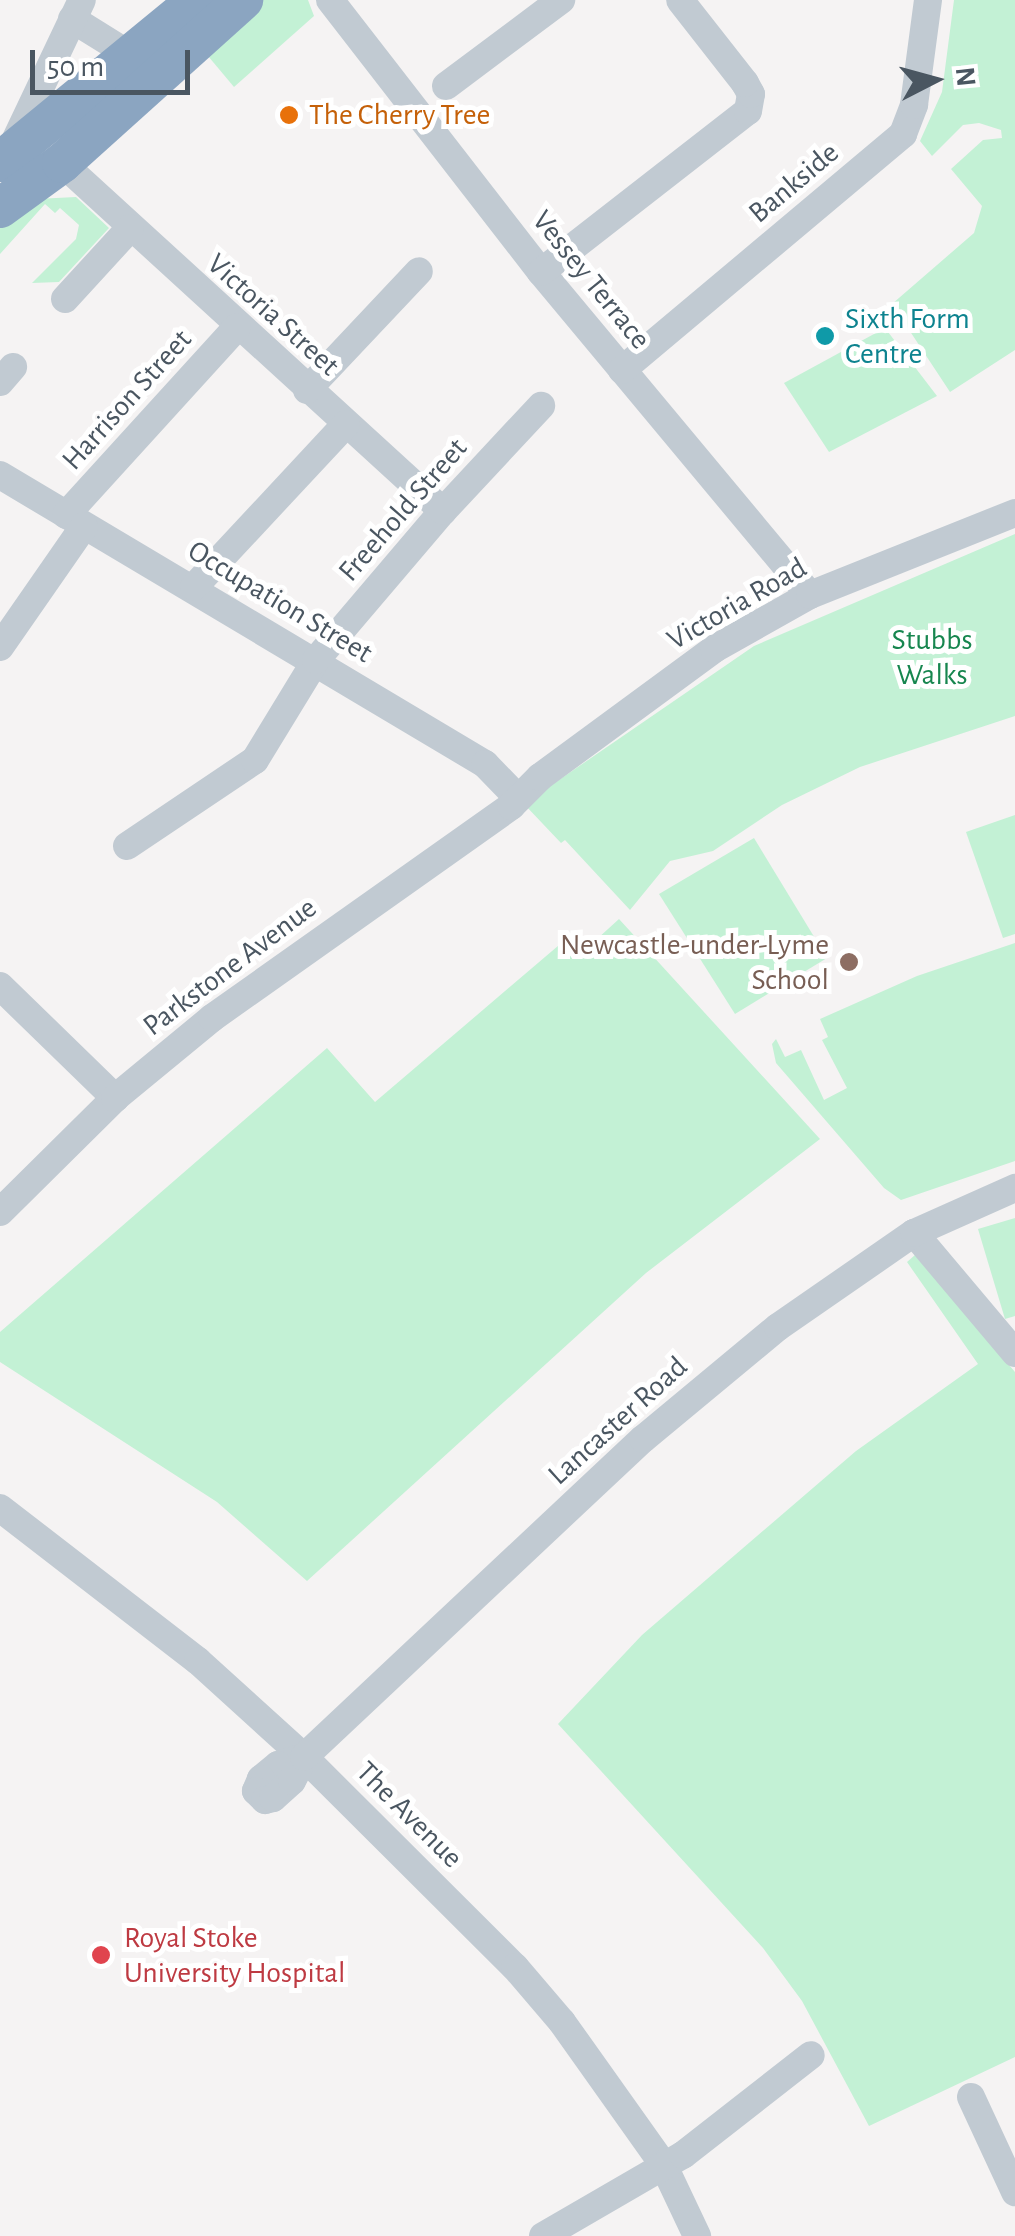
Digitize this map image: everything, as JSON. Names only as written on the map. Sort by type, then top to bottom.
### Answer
[{"type":"highway","points":[[62,163],[18,140],[197,0]]},
{"type":"highway","points":[[0,208],[62,163],[242,0]]},
{"type":"street","name":"Vessey Terrace","points":[[330,0],[541,272],[810,594]]},
{"type":"street","points":[[446,86],[561,0]]},
{"type":"street","points":[[541,272],[753,109],[745,84],[680,0]]},
{"type":"street","name":"Bankside","points":[[618,364],[903,134],[914,105],[928,0]]},
{"type":"street","points":[[18,140],[77,10],[130,55]]},
{"type":"street","name":"Victoria Street","points":[[62,163],[236,327],[443,511]]},
{"type":"street","points":[[65,299],[130,228]]},
{"type":"street","points":[[307,390],[419,271]]},
{"type":"street","name":"Harrison Street","points":[[0,647],[75,521],[236,327]]},
{"type":"street","name":"Freehold Street","points":[[127,846],[256,760],[316,660],[443,511],[542,406]]},
{"type":"street","points":[[194,588],[346,424]]},
{"type":"street","name":"Occupation Street","points":[[0,475],[485,764],[518,798]]},
{"type":"street","name":"Victoria Road","points":[[518,798],[714,649],[810,594],[1015,513]]},
{"type":"street","name":"Parkstone Avenue","points":[[0,1212],[116,1098],[212,1018],[518,798]]},
{"type":"street","points":[[0,986],[116,1098]]},
{"type":"street","name":"Lancaster Road","points":[[304,1756],[643,1439],[778,1327],[914,1232],[1015,1188]]},
{"type":"street","points":[[914,1232],[1015,1352]]},
{"type":"street","name":"The Avenue","points":[[0,1508],[198,1661],[304,1756],[514,1968],[562,2022],[663,2164],[697,2236]]},
{"type":"street","points":[[543,2236],[683,2156],[811,2055]]},
{"type":"street","points":[[986,2111],[1015,2192]]},
{"type":"green space","points":[[259,0],[308,0],[314,16],[234,87],[203,50]]},
{"type":"green space","points":[[954,0],[1015,0],[1015,350],[950,392],[892,304],[974,233],[982,206],[951,169],[983,140],[1002,138],[1001,130],[979,123],[963,125],[932,156],[920,141],[942,92]]},
{"type":"green space","points":[[76,197],[109,228],[59,282],[32,283],[76,239],[79,225],[60,208],[55,213],[45,204],[0,254],[0,225],[36,199]]},
{"type":"green space","points":[[885,328],[937,396],[829,452],[784,383]]},
{"type":"green space","name":"Stubbs Walks","points":[[1015,534],[1015,716],[860,767],[782,805],[713,851],[670,861],[630,910],[565,840],[561,843],[524,804],[754,646]]},
{"type":"green space","points":[[1015,815],[1015,934],[1003,938],[966,832]]},
{"type":"green space","points":[[754,838],[827,958],[735,1014],[659,894]]},
{"type":"green space","points":[[619,919],[820,1139],[646,1273],[307,1581],[217,1502],[0,1362],[0,1332],[327,1048],[375,1102],[572,934],[586,949]]},
{"type":"green space","points":[[1015,943],[1015,1161],[901,1200],[884,1188],[776,1063],[772,1044],[776,1039],[785,1057],[801,1050],[824,1100],[847,1088],[822,1040],[828,1037],[820,1019],[917,976]]},
{"type":"green space","points":[[1015,1218],[1015,1316],[1005,1319],[978,1229]]},
{"type":"green space","points":[[915,1255],[1015,1372],[1015,2057],[869,2126],[802,2001],[763,1948],[558,1724],[642,1635],[856,1451],[978,1364],[907,1262]]},
{"type":"place","name":"The Cherry Tree","points":[[289,115]]},
{"type":"place","name":"Sixth Form Centre","points":[[825,336]]},
{"type":"place","name":"Newcastle-under-Lyme School","points":[[849,962]]},
{"type":"place","name":"Royal Stoke University Hospital","points":[[101,1955]]}]
